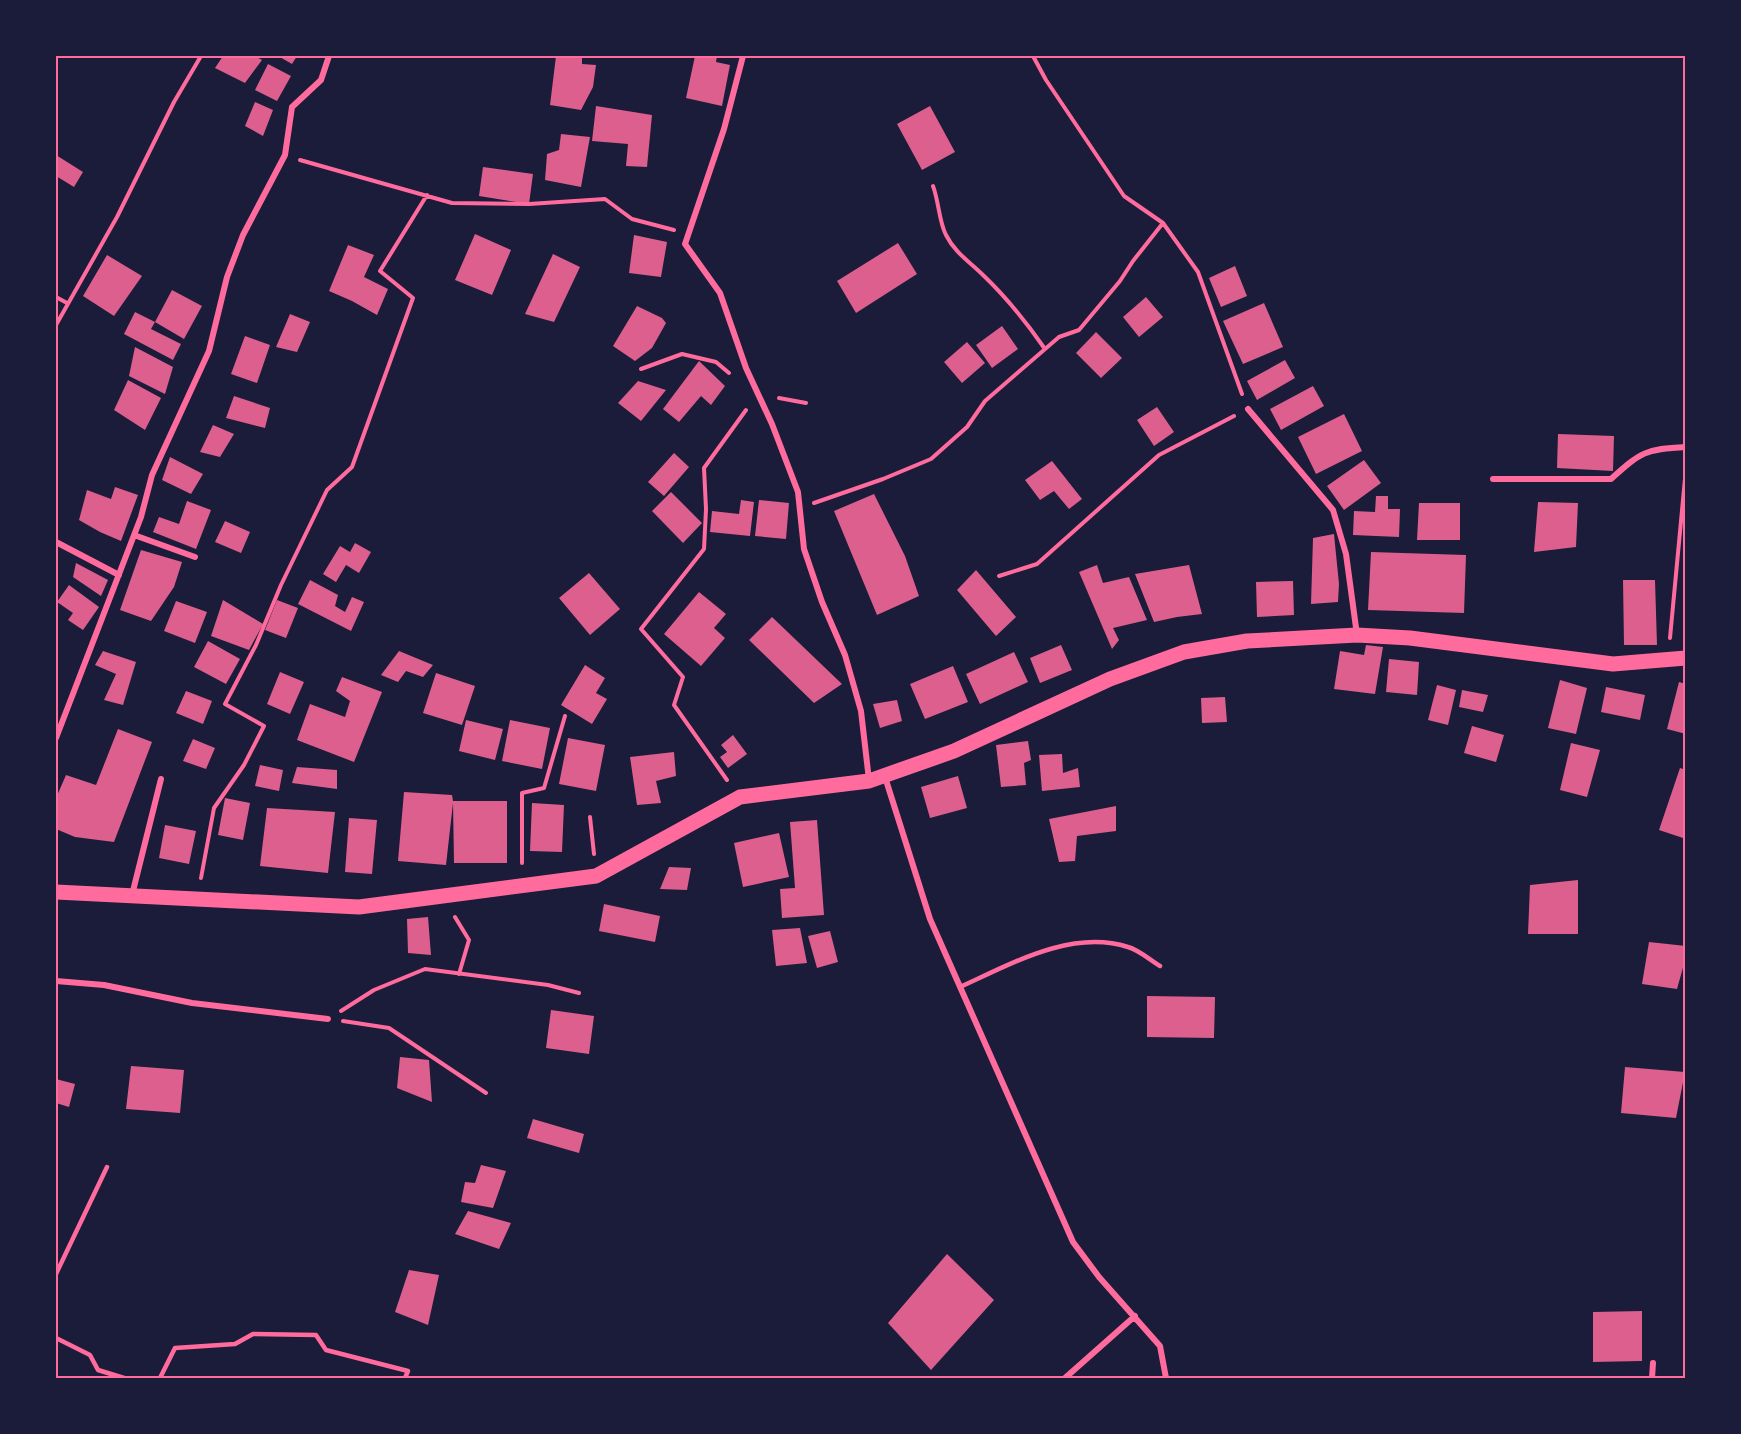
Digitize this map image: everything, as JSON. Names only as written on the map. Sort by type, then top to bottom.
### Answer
[{"type":"main road","points":[[56,892],[359,907],[596,876],[740,797],[869,781],[954,751],[1110,679],[1184,651],[1247,641],[1357,635],[1410,638],[1613,664],[1686,658]]},
{"type":"street","points":[[56,738],[141,517],[152,476],[209,351],[228,277],[243,235],[285,155],[292,107],[321,80],[329,56]]},
{"type":"street","points":[[743,56],[724,129],[686,244],[720,292],[746,368],[772,424],[798,492],[804,549],[822,602],[845,655],[861,711],[869,781]]},
{"type":"street","points":[[1248,409],[1334,510],[1346,554],[1357,635]]},
{"type":"street","points":[[1493,479],[1611,479],[1639,455],[1660,448],[1686,447]]},
{"type":"street","points":[[134,535],[195,557]]},
{"type":"street","points":[[56,542],[118,574]]},
{"type":"street","points":[[885,776],[930,919],[1073,1242],[1099,1277],[1160,1346],[1166,1378]]},
{"type":"street","points":[[132,896],[161,779]]},
{"type":"street","points":[[56,981],[104,985],[192,1003],[328,1019]]},
{"type":"street","points":[[1065,1378],[1135,1316]]},
{"type":"street","points":[[1652,1378],[1653,1363]]},
{"type":"lane","points":[[960,987],[1026,957],[1070,944],[1106,943],[1130,947],[1160,966]]},
{"type":"lane","points":[[56,1274],[107,1167]]},
{"type":"lane","points":[[160,1378],[175,1348],[235,1344],[253,1334],[316,1335],[326,1350],[408,1371],[405,1378]]},
{"type":"lane","points":[[56,1338],[90,1354],[98,1370],[124,1378]]},
{"type":"path","points":[[56,325],[117,217],[174,102],[201,56]]},
{"type":"path","points":[[999,576],[1037,564],[1159,455],[1248,409],[1198,272],[1163,223],[1124,196],[1046,80],[1033,56]]},
{"type":"path","points":[[285,155],[452,202],[529,204],[605,199],[632,219],[683,233],[686,244]]},
{"type":"path","points":[[933,186],[938,198],[945,234],[961,257],[983,274],[1026,322],[1045,349]]},
{"type":"path","points":[[197,899],[214,808],[244,765],[264,726],[225,704],[256,645],[281,585],[327,490],[352,467],[413,298],[380,271],[427,195]]},
{"type":"path","points":[[800,508],[932,459],[967,427],[985,401],[1059,337],[1079,330],[1120,281],[1163,223]]},
{"type":"path","points":[[56,297],[67,303]]},
{"type":"path","points":[[641,369],[682,354],[716,362],[732,376]]},
{"type":"path","points":[[740,797],[674,705],[683,677],[641,629],[704,549],[706,509],[704,468],[758,394]]},
{"type":"path","points":[[770,396],[806,403]]},
{"type":"path","points":[[1669,660],[1686,468]]},
{"type":"path","points":[[523,885],[522,793],[544,788],[565,716]]},
{"type":"path","points":[[590,817],[596,876]]},
{"type":"path","points":[[443,895],[469,940],[459,974]]},
{"type":"path","points":[[328,1019],[374,990],[425,969],[548,985],[579,993]]},
{"type":"path","points":[[328,1019],[389,1028],[486,1093]]},
{"type":"building","points":[[223,56],[255,56],[262,60],[245,83],[215,68]]},
{"type":"building","points":[[278,56],[297,56],[292,64]]},
{"type":"building","points":[[556,56],[582,56],[582,64],[596,65],[593,87],[581,110],[550,105]]},
{"type":"building","points":[[695,56],[717,56],[716,62],[730,65],[722,106],[686,98]]},
{"type":"building","points":[[268,64],[291,76],[277,101],[255,90]]},
{"type":"building","points":[[255,102],[273,110],[263,136],[245,126]]},
{"type":"building","points":[[596,106],[652,115],[647,167],[626,166],[628,144],[592,141]]},
{"type":"building","points":[[930,106],[955,152],[922,170],[897,124]]},
{"type":"building","points":[[561,134],[590,137],[581,187],[545,180],[547,154],[559,150]]},
{"type":"building","points":[[56,155],[83,172],[74,187],[56,176]]},
{"type":"building","points":[[483,167],[533,174],[529,204],[479,196]]},
{"type":"building","points":[[475,234],[511,250],[492,295],[455,280]]},
{"type":"building","points":[[634,235],[667,242],[661,277],[629,273]]},
{"type":"building","points":[[898,243],[917,274],[856,313],[837,281]]},
{"type":"building","points":[[348,245],[374,255],[364,277],[388,289],[377,315],[329,291]]},
{"type":"building","points":[[553,254],[580,267],[554,322],[525,314]]},
{"type":"building","points":[[107,255],[142,276],[114,316],[83,296]]},
{"type":"building","points":[[1235,266],[1247,296],[1221,307],[1209,278]]},
{"type":"building","points":[[172,290],[202,306],[184,339],[155,322]]},
{"type":"building","points":[[1146,297],[1163,317],[1139,337],[1123,317]]},
{"type":"building","points":[[1264,303],[1283,347],[1243,364],[1223,321]]},
{"type":"building","points":[[637,306],[662,318],[666,323],[652,348],[635,361],[613,346]]},
{"type":"building","points":[[135,312],[155,322],[151,329],[181,344],[173,360],[124,334]]},
{"type":"building","points":[[290,314],[310,322],[297,352],[276,347]]},
{"type":"building","points":[[1002,326],[1018,349],[992,368],[976,345]]},
{"type":"building","points":[[1096,332],[1122,358],[1101,378],[1076,353]]},
{"type":"building","points":[[245,336],[270,345],[257,383],[231,374]]},
{"type":"building","points":[[967,342],[985,363],[962,383],[944,362]]},
{"type":"building","points":[[135,347],[173,367],[165,394],[129,376]]},
{"type":"building","points":[[1285,360],[1295,378],[1257,400],[1247,381]]},
{"type":"building","points":[[699,361],[725,386],[711,405],[701,396],[679,422],[663,409]]},
{"type":"building","points":[[128,380],[161,398],[145,430],[114,410]]},
{"type":"building","points":[[638,381],[666,390],[641,421],[618,403]]},
{"type":"building","points":[[1313,386],[1324,406],[1281,430],[1270,409]]},
{"type":"building","points":[[234,396],[270,408],[265,428],[226,418]]},
{"type":"building","points":[[1157,407],[1174,432],[1154,446],[1137,420]]},
{"type":"building","points":[[1344,414],[1362,451],[1316,474],[1298,437]]},
{"type":"building","points":[[213,425],[234,434],[220,457],[200,452]]},
{"type":"building","points":[[1558,434],[1614,436],[1613,471],[1557,468]]},
{"type":"building","points":[[674,453],[689,467],[664,496],[648,482]]},
{"type":"building","points":[[170,457],[203,474],[191,494],[162,480]]},
{"type":"building","points":[[1364,460],[1381,483],[1344,510],[1327,486]]},
{"type":"building","points":[[1052,461],[1082,499],[1069,509],[1054,491],[1040,500],[1025,480]]},
{"type":"building","points":[[115,487],[138,495],[121,541],[79,520],[87,490],[111,499]]},
{"type":"building","points":[[671,492],[702,523],[683,543],[652,511]]},
{"type":"building","points":[[874,494],[905,556],[919,596],[877,615],[834,511]]},
{"type":"building","points":[[1376,496],[1388,496],[1388,509],[1400,509],[1399,537],[1353,535],[1354,511],[1375,512]]},
{"type":"building","points":[[741,500],[754,502],[750,536],[710,532],[712,511],[739,514]]},
{"type":"building","points":[[759,500],[789,503],[786,539],[755,536]]},
{"type":"building","points":[[187,501],[211,510],[196,549],[153,532],[159,517],[179,524]]},
{"type":"building","points":[[1538,502],[1578,503],[1576,547],[1534,552]]},
{"type":"building","points":[[1419,503],[1460,503],[1460,540],[1417,540]]},
{"type":"building","points":[[225,521],[250,532],[241,553],[215,542]]},
{"type":"building","points":[[1334,534],[1339,584],[1338,602],[1311,604],[1313,538]]},
{"type":"building","points":[[355,543],[371,552],[359,573],[346,565],[336,582],[323,574],[340,546],[350,552]]},
{"type":"building","points":[[141,550],[182,562],[174,587],[151,621],[120,610]]},
{"type":"building","points":[[1371,552],[1466,555],[1464,613],[1368,610]]},
{"type":"building","points":[[76,563],[108,580],[101,596],[73,577]]},
{"type":"building","points":[[1097,565],[1103,583],[1129,577],[1147,620],[1113,628],[1119,640],[1112,649],[1079,572]]},
{"type":"building","points":[[1189,565],[1202,614],[1154,622],[1135,574]]},
{"type":"building","points":[[976,570],[1016,617],[996,636],[957,590]]},
{"type":"building","points":[[589,573],[620,609],[590,635],[559,598]]},
{"type":"building","points":[[310,580],[338,595],[335,606],[345,612],[352,597],[364,602],[351,631],[298,604]]},
{"type":"building","points":[[1623,580],[1655,580],[1657,645],[1624,645]]},
{"type":"building","points":[[1293,581],[1294,615],[1257,617],[1256,582]]},
{"type":"building","points":[[69,585],[99,607],[83,630],[68,620],[73,613],[57,602]]},
{"type":"building","points":[[699,592],[726,614],[714,628],[725,638],[701,666],[664,634]]},
{"type":"building","points":[[223,600],[263,624],[249,650],[211,636]]},
{"type":"building","points":[[277,600],[298,608],[286,638],[265,630]]},
{"type":"building","points":[[176,601],[207,612],[195,643],[164,631]]},
{"type":"building","points":[[772,617],[842,684],[814,703],[749,640]]},
{"type":"building","points":[[208,641],[240,659],[226,684],[194,667]]},
{"type":"building","points":[[1061,645],[1072,670],[1040,683],[1030,658]]},
{"type":"building","points":[[1366,645],[1383,647],[1375,694],[1334,689],[1340,651],[1364,655]]},
{"type":"building","points":[[103,651],[136,662],[123,705],[104,700],[116,674],[95,665]]},
{"type":"building","points":[[399,651],[433,665],[423,677],[406,671],[398,682],[381,675]]},
{"type":"building","points":[[1014,652],[1028,682],[980,704],[966,674]]},
{"type":"building","points":[[1389,659],[1419,662],[1417,695],[1386,692]]},
{"type":"building","points":[[585,665],[605,678],[596,693],[607,699],[592,724],[561,705]]},
{"type":"building","points":[[953,666],[968,702],[925,719],[910,684]]},
{"type":"building","points":[[280,672],[304,682],[290,714],[267,704]]},
{"type":"building","points":[[436,673],[475,686],[462,725],[423,713]]},
{"type":"building","points":[[342,677],[382,692],[354,762],[297,740],[310,704],[345,717],[350,701],[336,691]]},
{"type":"building","points":[[1560,680],[1587,688],[1576,734],[1548,728]]},
{"type":"building","points":[[1679,682],[1686,684],[1686,734],[1667,729]]},
{"type":"building","points":[[1437,685],[1456,690],[1448,725],[1428,720]]},
{"type":"building","points":[[1606,687],[1645,695],[1640,720],[1601,712]]},
{"type":"building","points":[[1462,690],[1488,695],[1483,712],[1459,707]]},
{"type":"building","points":[[186,691],[212,701],[203,724],[176,713]]},
{"type":"building","points":[[1225,697],[1227,722],[1202,723],[1201,698]]},
{"type":"building","points":[[897,700],[902,721],[880,728],[873,704]]},
{"type":"building","points":[[466,720],[503,729],[495,760],[459,751]]},
{"type":"building","points":[[510,720],[550,728],[542,769],[502,761]]},
{"type":"building","points":[[1472,726],[1504,735],[1496,762],[1464,753]]},
{"type":"building","points":[[118,729],[152,742],[114,842],[75,837],[56,829],[56,798],[66,775],[96,785]]},
{"type":"building","points":[[733,735],[747,754],[728,768],[720,757],[727,752],[721,745]]},
{"type":"building","points":[[568,738],[605,745],[596,791],[559,784]]},
{"type":"building","points":[[193,739],[215,748],[206,769],[183,761]]},
{"type":"building","points":[[1028,741],[1031,760],[1024,763],[1026,785],[1001,787],[996,745]]},
{"type":"building","points":[[1571,743],[1600,750],[1587,797],[1560,790]]},
{"type":"building","points":[[674,752],[676,776],[656,781],[661,803],[637,805],[630,757]]},
{"type":"building","points":[[1062,754],[1063,773],[1078,768],[1080,787],[1042,791],[1039,755]]},
{"type":"building","points":[[260,765],[283,770],[279,791],[255,786]]},
{"type":"building","points":[[297,767],[337,770],[337,789],[292,783]]},
{"type":"building","points":[[1680,768],[1686,770],[1686,839],[1659,830]]},
{"type":"building","points":[[958,776],[967,808],[930,818],[921,787]]},
{"type":"building","points":[[404,792],[452,795],[453,801],[507,801],[507,863],[454,863],[453,803],[446,865],[398,861]]},
{"type":"building","points":[[225,798],[250,803],[243,840],[218,835]]},
{"type":"building","points":[[532,803],[564,805],[562,852],[530,851]]},
{"type":"building","points":[[1116,806],[1116,831],[1077,836],[1075,861],[1059,862],[1049,819]]},
{"type":"building","points":[[267,808],[335,812],[328,873],[260,866]]},
{"type":"building","points":[[349,818],[377,820],[372,874],[345,872]]},
{"type":"building","points":[[817,820],[824,915],[782,918],[780,889],[795,888],[790,822]]},
{"type":"building","points":[[165,825],[196,831],[189,864],[159,858]]},
{"type":"building","points":[[779,833],[789,877],[743,887],[734,843]]},
{"type":"building","points":[[669,867],[691,868],[687,890],[660,889]]},
{"type":"building","points":[[1578,880],[1578,934],[1528,934],[1530,885]]},
{"type":"building","points":[[604,904],[660,916],[655,942],[599,931]]},
{"type":"building","points":[[428,917],[431,955],[408,953],[407,919]]},
{"type":"building","points":[[800,928],[807,963],[776,966],[772,930]]},
{"type":"building","points":[[830,931],[838,962],[817,968],[808,936]]},
{"type":"building","points":[[1649,942],[1686,946],[1686,957],[1677,989],[1642,984]]},
{"type":"building","points":[[1147,996],[1215,997],[1214,1038],[1147,1037]]},
{"type":"building","points":[[551,1010],[594,1016],[589,1054],[546,1048]]},
{"type":"building","points":[[400,1057],[429,1060],[432,1102],[397,1088]]},
{"type":"building","points":[[131,1066],[184,1070],[180,1113],[126,1109]]},
{"type":"building","points":[[1625,1067],[1685,1072],[1676,1118],[1621,1113]]},
{"type":"building","points":[[56,1079],[75,1084],[69,1107],[56,1103]]},
{"type":"building","points":[[533,1119],[584,1134],[579,1153],[527,1138]]},
{"type":"building","points":[[481,1165],[506,1171],[493,1208],[461,1202],[465,1182],[475,1183]]},
{"type":"building","points":[[468,1211],[511,1223],[499,1249],[455,1234]]},
{"type":"building","points":[[947,1254],[994,1300],[931,1370],[888,1323]]},
{"type":"building","points":[[409,1270],[439,1275],[428,1325],[395,1312]]},
{"type":"building","points":[[1642,1311],[1642,1361],[1593,1362],[1593,1312]]}]
